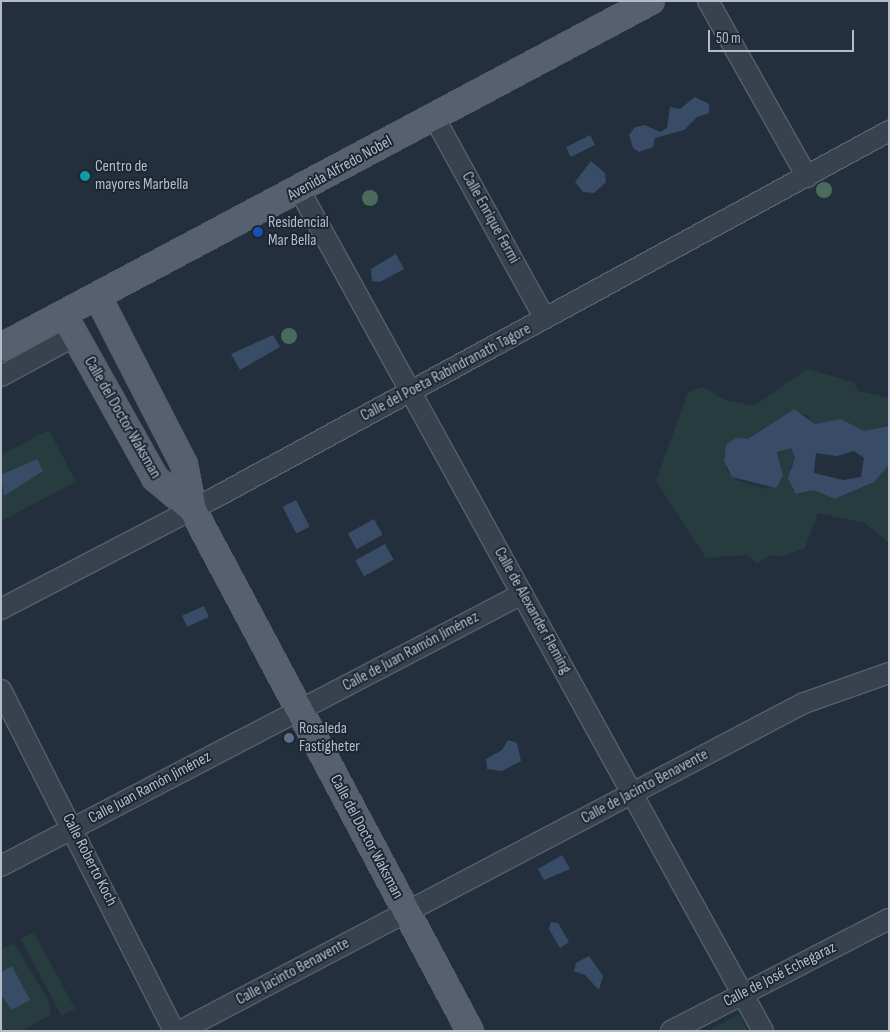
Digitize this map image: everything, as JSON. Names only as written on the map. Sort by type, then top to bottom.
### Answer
[{"type":"main road","name":"Avenida Alfredo Nobel","points":[[1,347],[75,335],[98,296],[300,191],[651,1]]},
{"type":"main road","name":"Calle del Doctor Waksman","points":[[98,296],[184,464],[193,510],[470,1031]]},
{"type":"main road","name":"Calle del Doctor Waksman","points":[[75,335],[156,478],[193,510]]},
{"type":"main road","points":[[75,335],[118,336]]},
{"type":"street","points":[[708,1],[807,177]]},
{"type":"street","name":"Calle Enrique Fermi","points":[[434,118],[545,319]]},
{"type":"street","name":"Calle del Poeta Rabindranath Tagore","points":[[1,609],[193,510],[889,131]]},
{"type":"street","name":"Calle de Alexander Fleming","points":[[300,191],[764,1031]]},
{"type":"street","points":[[1,376],[75,335]]},
{"type":"street","name":"Calle de Juan Ramón Jiménez","points":[[299,711],[522,594]]},
{"type":"street","name":"Calle de Jacinto Benavente","points":[[406,913],[804,703],[889,673]]},
{"type":"street","name":"Calle Roberto Koch","points":[[1,690],[74,828],[174,1031]]},
{"type":"street","name":"Calle Juan Ramón Jiménez","points":[[1,866],[299,711]]},
{"type":"street","name":"Calle Jacinto Benavente","points":[[180,1031],[406,913]]},
{"type":"street","name":"Calle de José Echegaraz","points":[[671,1031],[889,919]]},
{"type":"green space","points":[[807,369],[853,382],[859,391],[889,398],[889,426],[864,431],[841,419],[815,424],[807,415],[790,411],[724,455],[727,471],[736,480],[766,489],[782,479],[778,450],[791,448],[795,458],[790,468],[799,495],[814,490],[842,497],[874,482],[889,465],[889,543],[865,523],[818,513],[805,548],[783,556],[771,555],[757,563],[746,555],[706,558],[656,481],[688,392],[702,387],[725,400],[754,406]]},
{"type":"green space","points":[[49,430],[76,482],[1,521],[1,455]]},
{"type":"green space","points":[[34,932],[75,1009],[62,1016],[21,939]]},
{"type":"green space","points":[[14,943],[48,999],[51,1015],[21,1031],[1,1031],[1,949]]},
{"type":"green space","points":[[739,1014],[748,1031],[708,1031]]},
{"type":"water","points":[[695,97],[709,104],[709,113],[697,117],[684,130],[655,138],[653,147],[639,152],[633,148],[629,135],[635,127],[645,125],[660,132],[667,128],[670,107],[680,109]]},
{"type":"water","points":[[590,135],[595,145],[571,157],[566,147]]},
{"type":"water","points":[[591,161],[605,173],[606,182],[594,193],[583,192],[575,182]]},
{"type":"water","points":[[396,254],[404,269],[380,282],[372,281],[371,269]]},
{"type":"water","points":[[273,335],[280,347],[240,370],[231,354]]},
{"type":"water","points":[[794,409],[815,424],[841,419],[864,431],[889,426],[889,465],[874,482],[835,499],[814,490],[796,494],[788,478],[795,458],[791,448],[777,452],[783,476],[776,488],[732,477],[724,461],[726,445],[736,438],[748,439]],"holes":[[[854,451],[864,458],[861,477],[843,480],[814,473],[816,453],[837,456]]]},
{"type":"water","points":[[37,459],[43,471],[4,496],[1,475]]},
{"type":"water","points":[[296,500],[310,527],[296,534],[283,507]]},
{"type":"water","points":[[374,519],[383,535],[356,549],[348,534]]},
{"type":"water","points":[[385,544],[394,560],[364,576],[355,560]]},
{"type":"water","points":[[204,606],[209,617],[187,627],[182,616]]},
{"type":"water","points":[[508,740],[517,743],[521,761],[502,771],[487,769],[486,759],[502,750]]},
{"type":"water","points":[[562,855],[570,869],[544,880],[538,869]]},
{"type":"water","points":[[551,922],[558,923],[569,942],[560,948],[549,929]]},
{"type":"water","points":[[589,956],[603,976],[599,990],[585,975],[574,971],[576,963]]},
{"type":"water","points":[[12,966],[30,1000],[12,1010],[1,995],[1,972]]},
{"type":"place","name":"Centro de mayores Marbella","points":[[85,176]]},
{"type":"place","name":"Residencial Mar Bella","points":[[258,232]]},
{"type":"place","name":"Rosaleda Fastigheter","points":[[289,738]]}]
